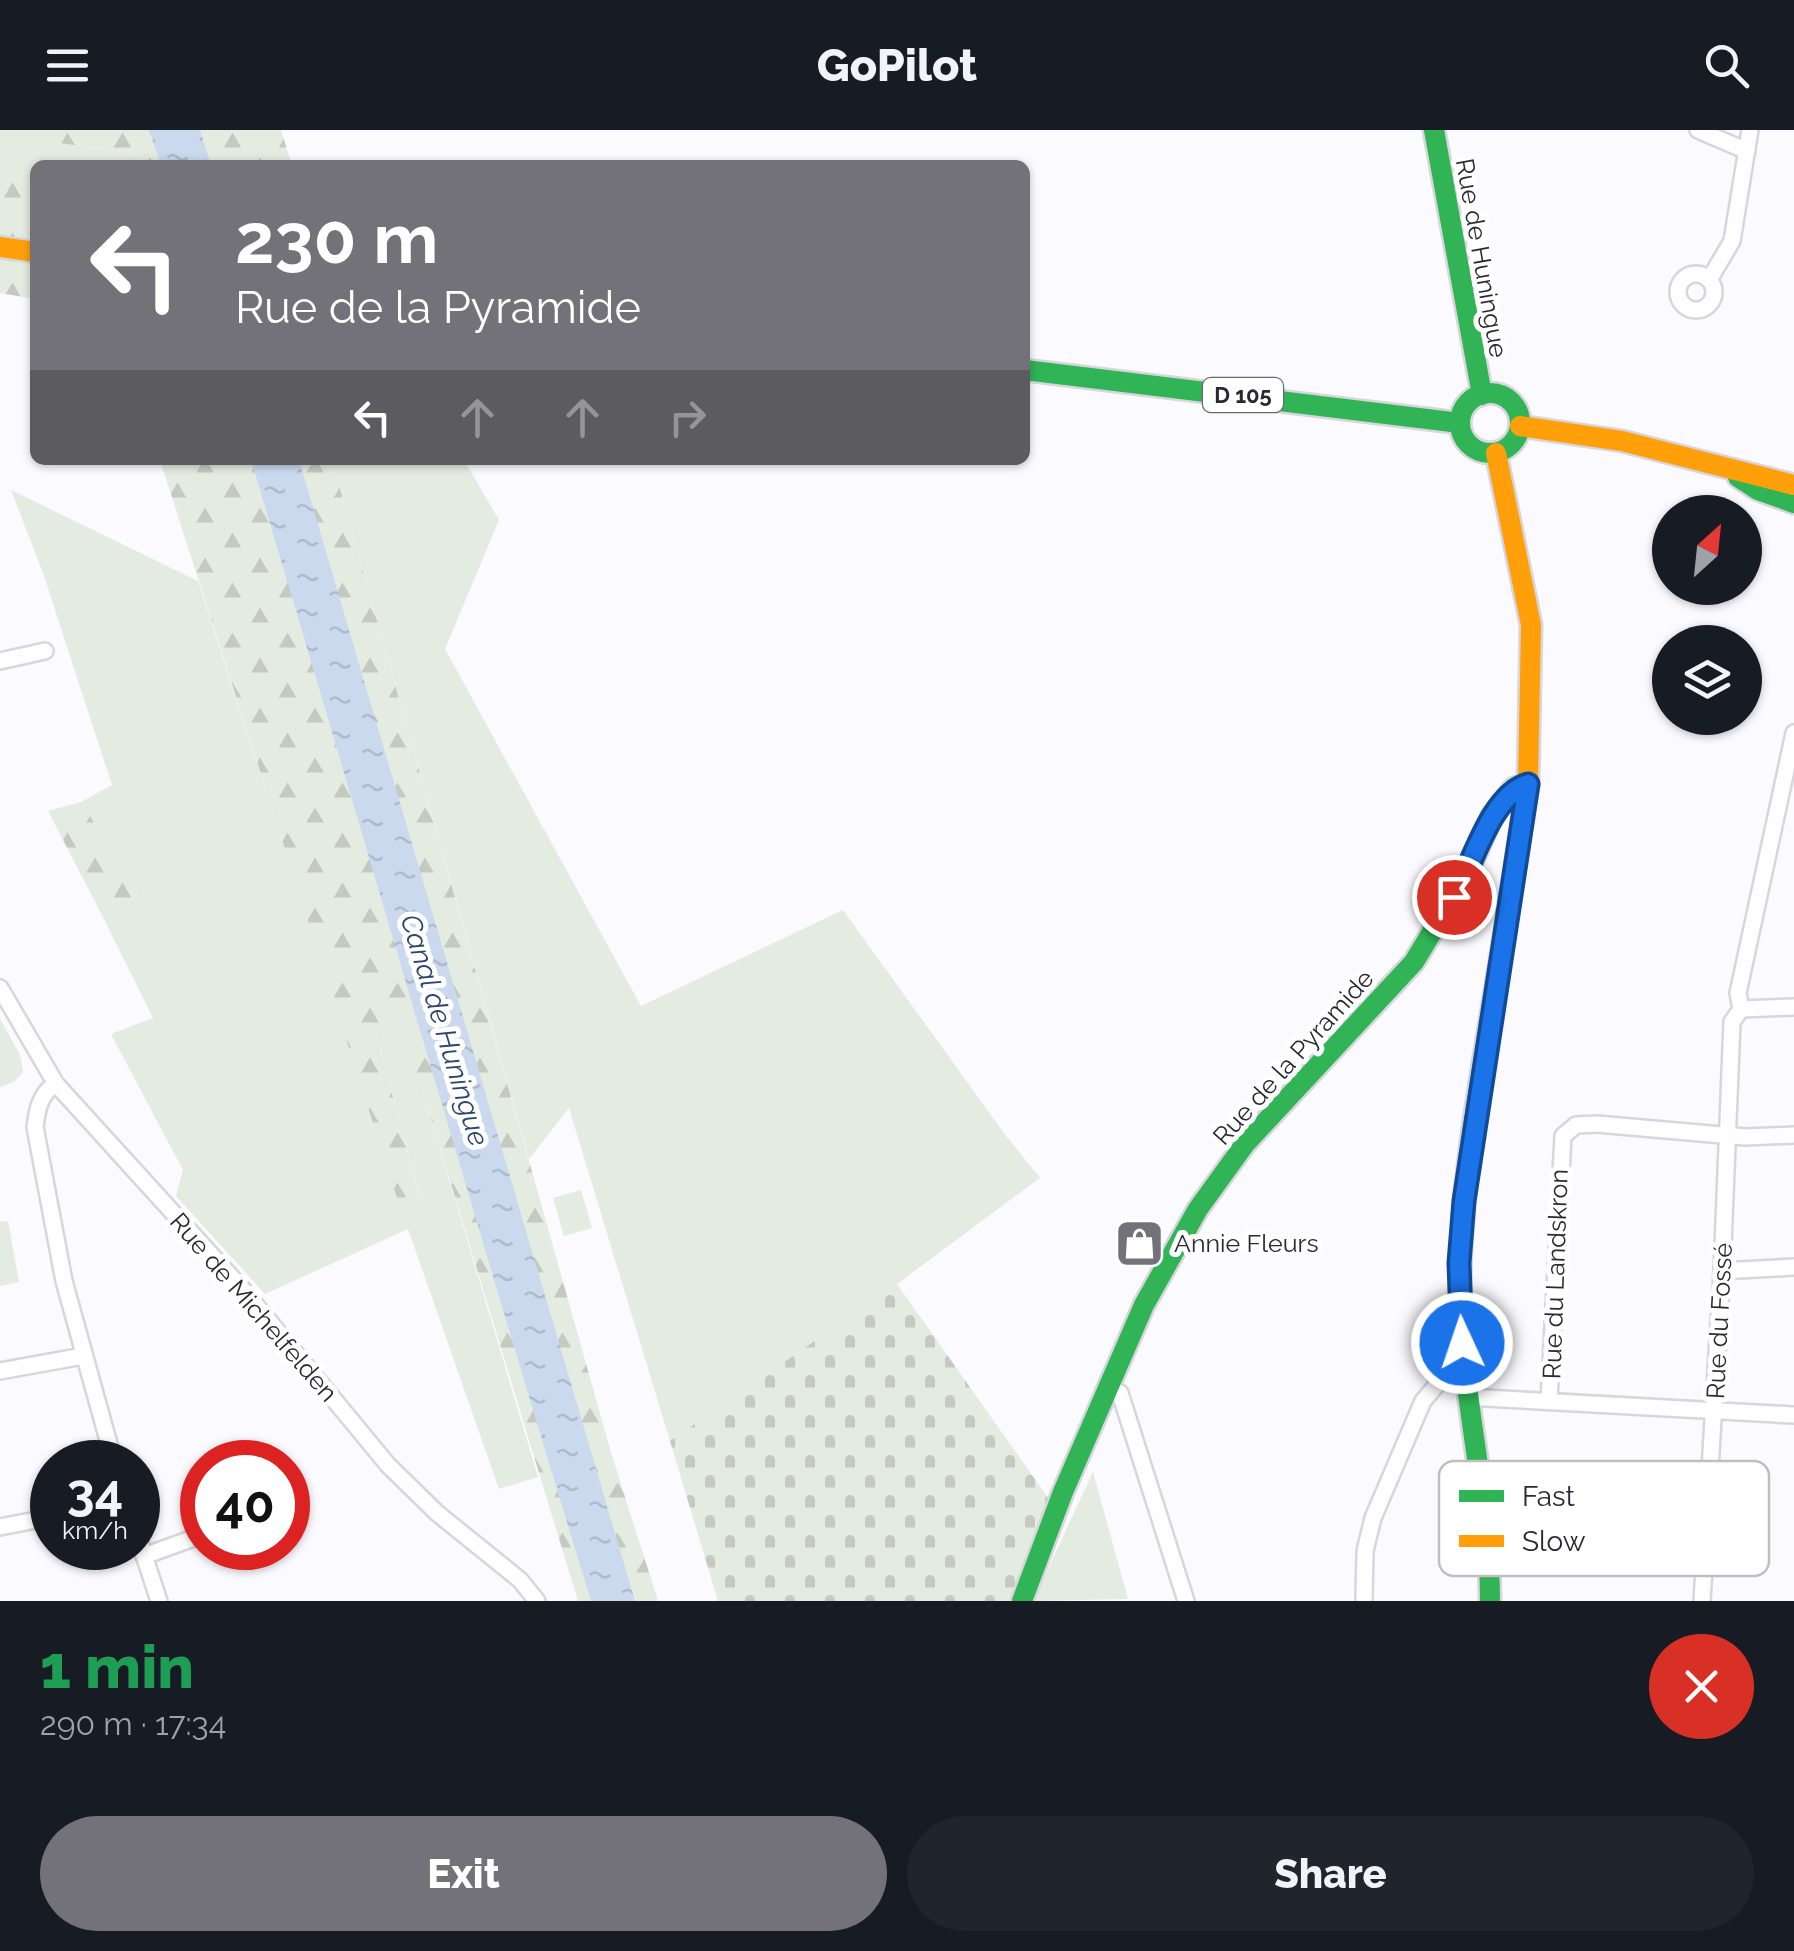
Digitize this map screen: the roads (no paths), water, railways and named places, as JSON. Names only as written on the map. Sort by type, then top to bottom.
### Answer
[{"type":"street","name":"Rue de Huningue","points":[[1434,130],[1482,395]]},
{"type":"street","points":[[1698,130],[1746,151]]},
{"type":"street","points":[[1710,280],[1732,240],[1750,130]]},
{"type":"street","points":[[0,248],[30,251]]},
{"type":"street","name":"D 105","points":[[1030,371],[1460,422]]},
{"type":"street","points":[[1482,395],[1509,400],[1519,417],[1520,426],[1511,444],[1496,454],[1474,448],[1462,432],[1460,422],[1466,405],[1482,395]]},
{"type":"street","points":[[1520,426],[1622,441],[1794,485]]},
{"type":"street","points":[[1475,1461],[1464,1367],[1459,1263],[1464,1201],[1528,784],[1531,624],[1496,454]]},
{"type":"street","points":[[1726,470],[1758,490],[1794,503]]},
{"type":"street","points":[[0,661],[45,651]]},
{"type":"street","name":"Rue du Fossé","points":[[1710,1461],[1732,1022],[1741,1009],[1738,993],[1794,733]]},
{"type":"street","name":"Rue de la Pyramide","points":[[1022,1601],[1063,1492],[1144,1305],[1198,1210],[1244,1144],[1414,962],[1468,872],[1492,816],[1514,788],[1528,784]]},
{"type":"street","name":"Rue de Michelfelden","points":[[0,988],[56,1084],[245,1292],[388,1465],[437,1513],[520,1580],[537,1601]]},
{"type":"street","points":[[1741,1009],[1794,1007]]},
{"type":"street","points":[[56,1084],[38,1106],[35,1127],[64,1281],[107,1440]]},
{"type":"street","name":"Rue du Landskron","points":[[1549,1402],[1562,1136],[1576,1125],[1597,1124],[1728,1136]]},
{"type":"street","points":[[1728,1136],[1794,1135]]},
{"type":"street","points":[[1722,1271],[1794,1267]]},
{"type":"street","points":[[0,1371],[82,1356]]},
{"type":"street","points":[[1364,1601],[1365,1551],[1374,1518],[1423,1402],[1446,1374],[1464,1367]]},
{"type":"street","points":[[1108,1388],[1120,1393],[1186,1601]]},
{"type":"street","points":[[1467,1397],[1794,1414]]},
{"type":"street","points":[[0,1526],[30,1521]]},
{"type":"street","points":[[149,1570],[159,1601]]},
{"type":"street","points":[[1489,1576],[1490,1601]]},
{"type":"street","name":"Rue du Fossé","points":[[1702,1601],[1703,1576]]},
{"type":"water","points":[[149,130],[200,130],[209,160],[159,160]]},
{"type":"water","name":"Canal de Huningue","points":[[252,465],[300,465],[635,1601],[591,1601]]},
{"type":"place","name":"Annie Fleurs","points":[[1139,1243]]}]
